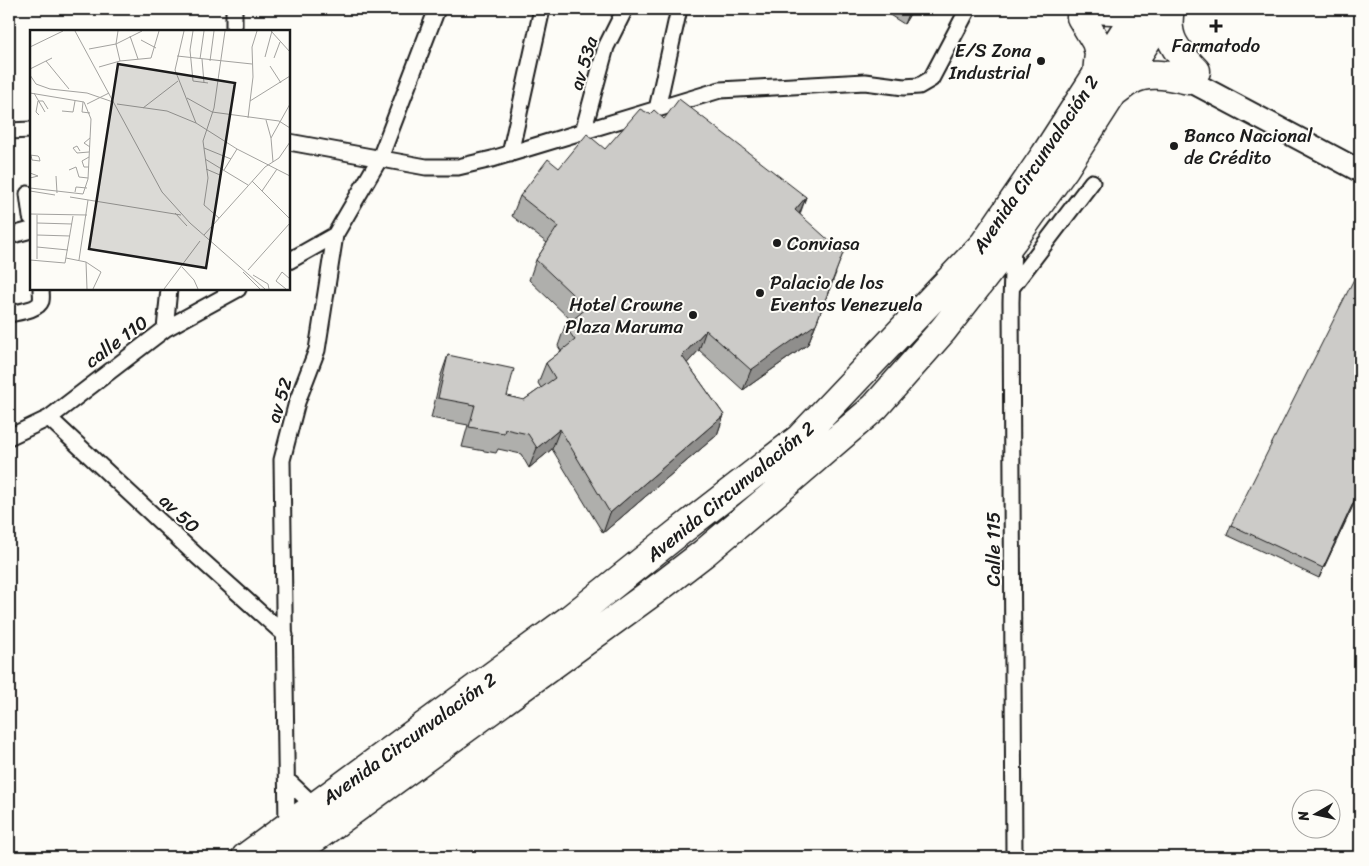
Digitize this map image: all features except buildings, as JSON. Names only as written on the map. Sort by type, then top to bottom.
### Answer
[{"type":"highway","name":"Avenida Circunvalación 2","points":[[289,857],[704,553],[874,407],[944,330],[1014,240],[1065,168],[1131,31],[1169,9]]},
{"type":"highway","points":[[1169,9],[1170,34],[1193,76]]},
{"type":"highway","points":[[1131,31],[1111,10],[1085,11],[1096,42],[1105,84],[1146,76],[1193,76]]},
{"type":"highway","name":"Avenida Circunvalación 2","points":[[246,857],[570,620],[800,438],[984,244],[1045,155],[1105,84]]},
{"type":"street","points":[[234,9],[234,30]]},
{"type":"street","name":"av 52","points":[[287,827],[282,460],[297,402],[317,350],[336,235],[380,158],[437,9]]},
{"type":"street","points":[[510,154],[542,9]]},
{"type":"street","name":"av 53a","points":[[583,132],[606,47],[625,9]]},
{"type":"street","points":[[657,109],[678,9]]},
{"type":"street","points":[[290,142],[426,167],[458,167],[510,154],[720,90],[865,82],[919,86],[931,79],[968,9]]},
{"type":"street","points":[[1131,31],[1193,76],[1360,171]]},
{"type":"street","points":[[1193,76],[1360,155]]},
{"type":"street","points":[[9,131],[30,130]]},
{"type":"street","points":[[1012,287],[1092,182]]},
{"type":"street","points":[[28,194],[30,209]]},
{"type":"street","points":[[9,236],[30,230]]},
{"type":"street","points":[[290,260],[336,235]]},
{"type":"street","name":"Calle 115","points":[[1014,240],[1012,287],[1014,857]]},
{"type":"street","points":[[9,314],[37,307],[42,298],[41,290]]},
{"type":"street","points":[[165,329],[169,290]]},
{"type":"street","name":"calle 110","points":[[9,436],[49,418],[165,329],[236,290]]},
{"type":"street","name":"av 50","points":[[49,418],[285,635]]},
{"type":"street","points":[[287,780],[306,798],[321,802]]},
{"type":"place","name":"Farmatodo","points":[[1216,26]]},
{"type":"place","name":"E/S Zona Industrial","points":[[1041,61]]},
{"type":"place","name":"Banco Nacional de Crédito","points":[[1174,146]]},
{"type":"place","name":"Conviasa","points":[[777,243]]},
{"type":"place","name":"Palacio de los Eventos Venezuela","points":[[760,293]]},
{"type":"place","name":"Hotel Crowne Plaza Maruma","points":[[693,315]]}]
